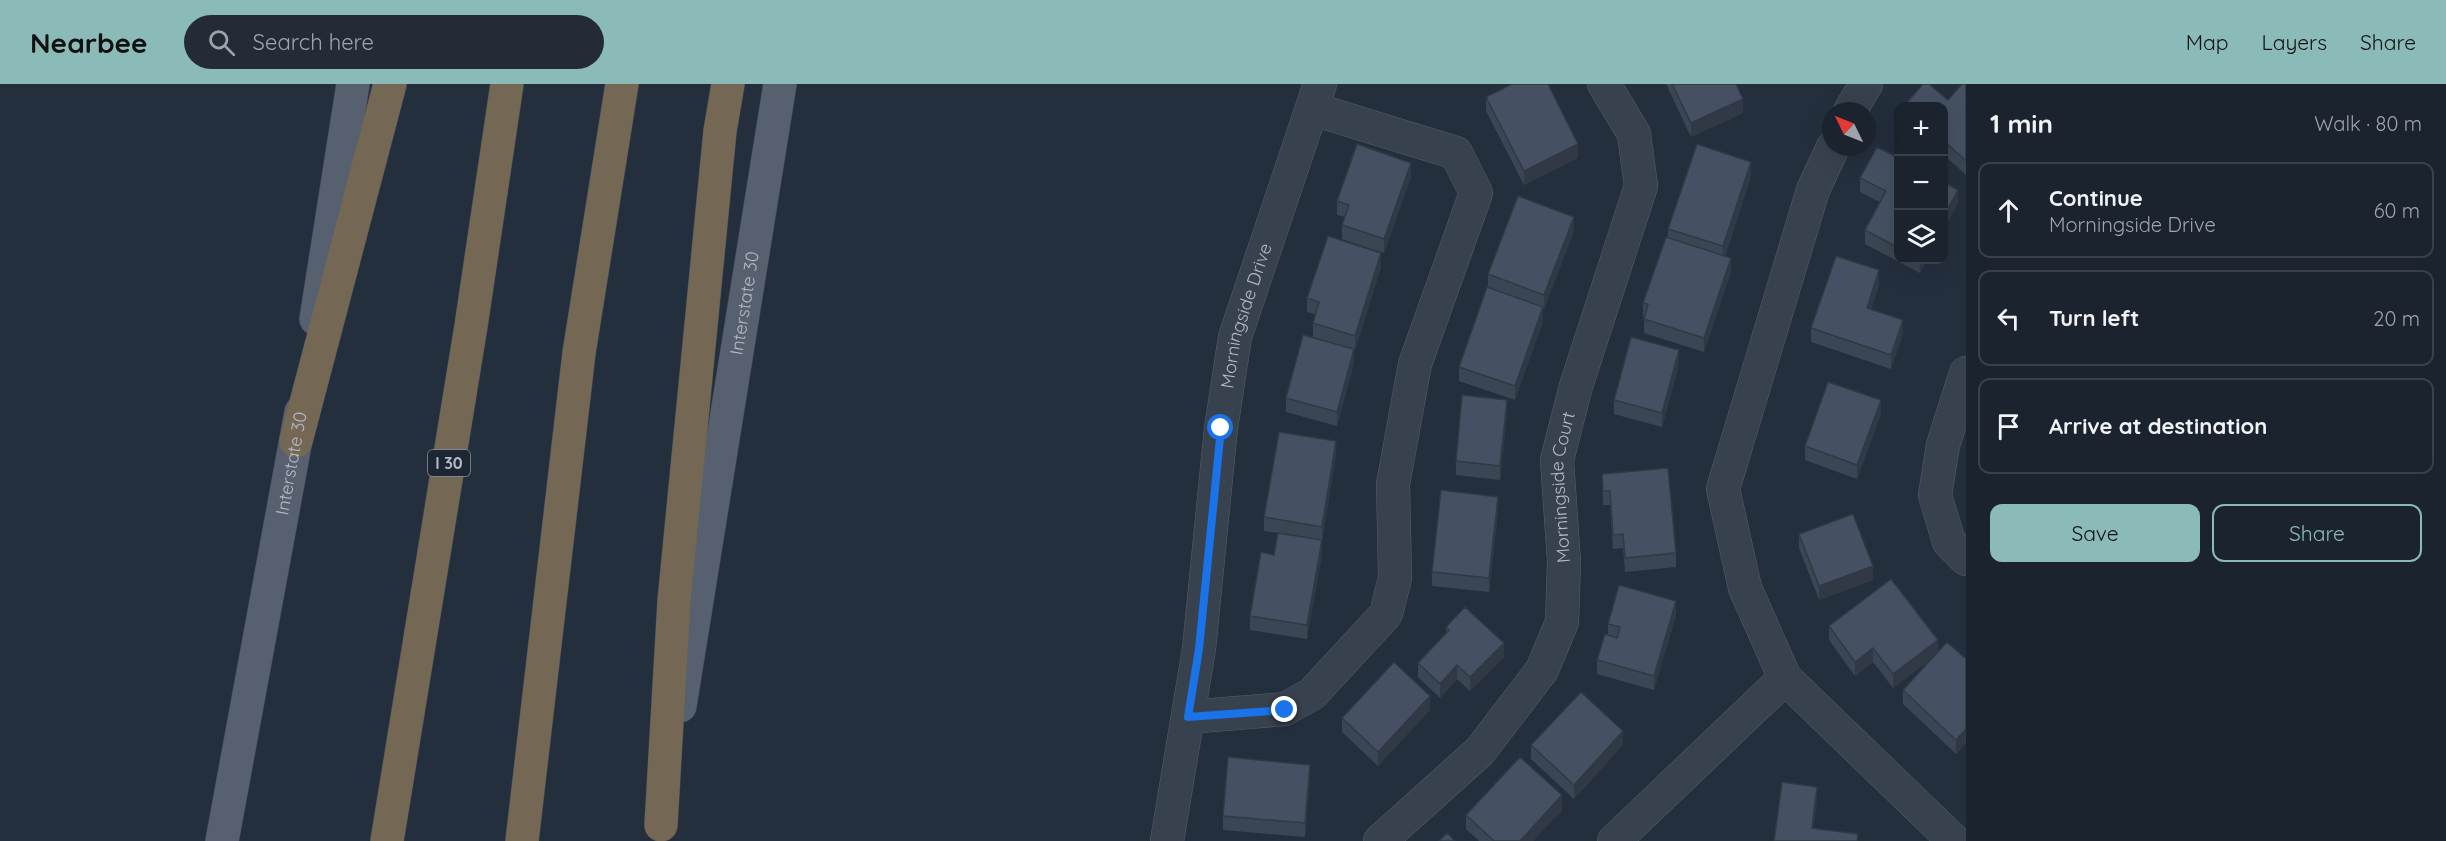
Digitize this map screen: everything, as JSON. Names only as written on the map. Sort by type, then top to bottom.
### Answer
[{"type":"highway","points":[[296,441],[390,84]]},
{"type":"highway","name":"I 30","points":[[387,841],[471,326],[507,84]]},
{"type":"highway","points":[[522,841],[579,354],[622,84]]},
{"type":"highway","points":[[660,833],[674,601],[720,132],[728,84]]},
{"type":"main road","name":"Interstate 30","points":[[225,827],[296,441],[353,84]]},
{"type":"main road","name":"Interstate 30","points":[[660,833],[780,84]]},
{"type":"main road","points":[[205,841],[225,827]]},
{"type":"street","name":"Morningside Court","points":[[1380,841],[1480,751],[1542,670],[1562,622],[1564,562],[1557,460],[1576,386],[1641,186],[1634,134],[1604,84]]},
{"type":"street","name":"Morningside Drive","points":[[1167,841],[1199,649],[1221,428],[1235,337],[1317,97]]},
{"type":"street","points":[[1188,717],[1285,710],[1312,694],[1386,614],[1395,579],[1393,484],[1415,364],[1476,193],[1456,153],[1317,97]]},
{"type":"street","points":[[1829,156],[1813,190],[1723,489],[1745,588],[1785,678],[1954,841]]},
{"type":"street","points":[[1966,373],[1943,445],[1935,495],[1949,542],[1966,559]]},
{"type":"street","points":[[1614,841],[1785,678]]},
{"type":"building","points":[[1512,84],[1548,84],[1578,144],[1524,171],[1486,97]]},
{"type":"building","points":[[1672,84],[1736,84],[1743,99],[1691,123]]},
{"type":"building","points":[[1923,84],[1929,84],[1948,100],[1962,84],[1966,84],[1966,161],[1948,145],[1948,102],[1907,102]]},
{"type":"building","points":[[1357,144],[1411,163],[1384,239],[1342,225],[1349,205],[1337,201]]},
{"type":"building","points":[[1697,144],[1751,162],[1723,246],[1668,229]]},
{"type":"building","points":[[1877,147],[1894,156],[1894,245],[1865,230],[1886,191],[1860,178],[1872,156],[1876,156]]},
{"type":"building","points":[[1948,184],[1958,190],[1948,209]]},
{"type":"building","points":[[1518,196],[1574,217],[1544,295],[1488,274]]},
{"type":"building","points":[[1328,236],[1381,253],[1355,336],[1313,323],[1319,302],[1307,298]]},
{"type":"building","points":[[1666,237],[1731,258],[1704,338],[1644,319],[1648,304],[1643,303]]},
{"type":"building","points":[[1836,256],[1879,270],[1867,308],[1903,320],[1891,355],[1811,328]]},
{"type":"building","points":[[1487,287],[1543,307],[1515,386],[1459,367]]},
{"type":"building","points":[[1303,335],[1354,349],[1337,412],[1286,398]]},
{"type":"building","points":[[1631,337],[1679,350],[1662,413],[1614,400]]},
{"type":"building","points":[[1828,382],[1881,400],[1857,465],[1805,446]]},
{"type":"building","points":[[1462,395],[1507,400],[1500,466],[1456,461]]},
{"type":"building","points":[[1279,432],[1336,441],[1322,527],[1264,517]]},
{"type":"building","points":[[1668,468],[1676,553],[1625,558],[1623,534],[1613,535],[1610,491],[1603,491],[1602,474]]},
{"type":"building","points":[[1441,490],[1498,497],[1489,578],[1432,572]]},
{"type":"building","points":[[1853,514],[1873,566],[1819,586],[1799,534]]},
{"type":"building","points":[[1278,533],[1322,540],[1307,625],[1250,616],[1261,552],[1274,555]]},
{"type":"building","points":[[1891,579],[1938,640],[1893,674],[1873,648],[1855,662],[1829,626]]},
{"type":"building","points":[[1619,585],[1676,601],[1654,676],[1597,660],[1605,634],[1617,638],[1620,627],[1608,624]]},
{"type":"building","points":[[1465,607],[1504,643],[1470,677],[1457,665],[1440,684],[1418,663],[1449,630],[1446,627]]},
{"type":"building","points":[[1947,642],[1966,659],[1966,729],[1956,740],[1903,690]]},
{"type":"building","points":[[1394,662],[1430,696],[1378,752],[1342,718]]},
{"type":"building","points":[[1581,692],[1623,731],[1574,785],[1531,745]]},
{"type":"building","points":[[1228,757],[1310,765],[1305,823],[1223,816]]},
{"type":"building","points":[[1520,757],[1562,795],[1520,841],[1494,841],[1466,815]]},
{"type":"building","points":[[1782,782],[1817,787],[1812,828],[1858,834],[1857,841],[1774,841]]},
{"type":"building","points":[[1447,833],[1455,841],[1439,841]]},
{"type":"route","points":[[1221,428],[1199,649],[1188,717],[1285,710]]}]
